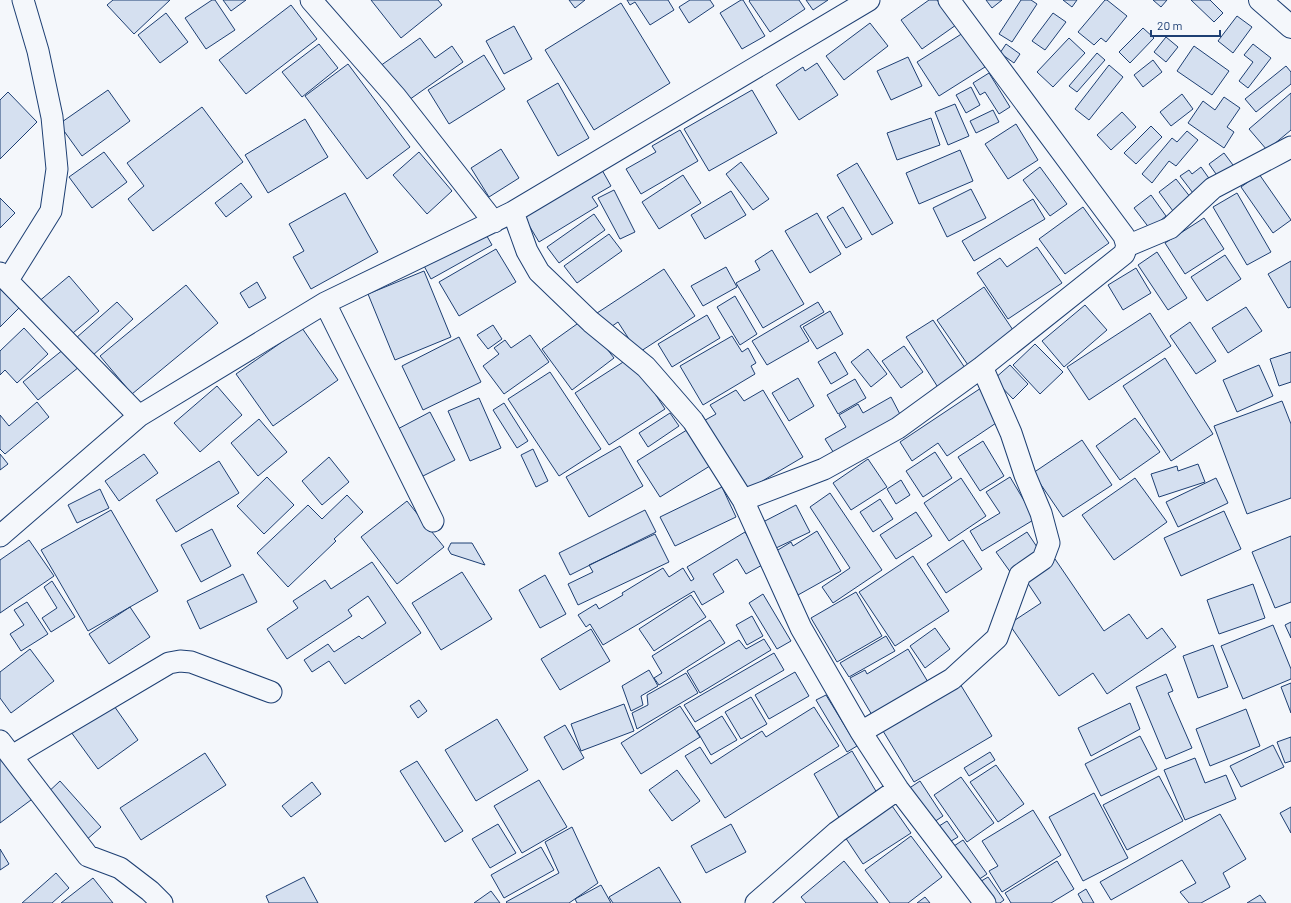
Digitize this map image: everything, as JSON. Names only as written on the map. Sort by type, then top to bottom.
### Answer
[{"type":"main road","points":[[1260,0],[1291,27]]},
{"type":"street","points":[[23,0],[38,51],[52,117],[57,169],[51,211],[4,276],[139,416]]},
{"type":"street","points":[[311,0],[396,97],[494,222]]},
{"type":"street","points":[[0,536],[139,416],[325,303],[513,212],[869,0]]},
{"type":"street","points":[[743,500],[824,469],[898,428],[982,367],[1124,254],[1127,246],[1124,236],[949,0]]},
{"type":"street","points":[[1127,246],[1170,228],[1213,188],[1291,147]]},
{"type":"street","points":[[513,212],[527,251],[539,272],[591,322],[646,368],[693,421],[743,500],[801,628],[861,732],[898,789],[985,903]]},
{"type":"street","points":[[325,303],[432,520]]},
{"type":"street","points":[[861,732],[952,679],[997,638],[1020,575],[1043,559],[1049,544],[1041,513],[1011,433],[982,367]]},
{"type":"street","points":[[162,903],[150,891],[120,868],[88,856],[6,749],[169,663],[180,661],[191,662],[271,692]]},
{"type":"street","points":[[756,903],[837,832],[898,789]]},
{"type":"building","points":[[113,0],[170,0],[134,34],[107,5]]},
{"type":"building","points":[[212,0],[215,0],[235,30],[206,49],[185,18]]},
{"type":"building","points":[[223,0],[246,0],[231,11]]},
{"type":"building","points":[[371,0],[438,0],[442,5],[401,38]]},
{"type":"building","points":[[569,0],[585,0],[575,8]]},
{"type":"building","points":[[627,0],[668,0],[674,10],[650,25],[635,2],[630,5]]},
{"type":"building","points":[[690,0],[710,0],[714,6],[689,23],[679,7]]},
{"type":"building","points":[[743,0],[765,36],[742,49],[720,13]]},
{"type":"building","points":[[799,0],[805,9],[770,32],[749,1]]},
{"type":"building","points":[[806,0],[828,0],[813,10]]},
{"type":"building","points":[[929,0],[937,0],[956,25],[922,49],[901,20]]},
{"type":"building","points":[[986,0],[1002,0],[992,8]]},
{"type":"building","points":[[1021,0],[1031,0],[1037,4],[1012,42],[999,34]]},
{"type":"building","points":[[1063,0],[1077,0],[1072,7]]},
{"type":"building","points":[[1105,0],[1127,16],[1106,42],[1101,38],[1094,45],[1078,32]]},
{"type":"building","points":[[1153,0],[1167,0],[1161,7]]},
{"type":"building","points":[[1191,0],[1210,0],[1223,13],[1214,22]]},
{"type":"building","points":[[621,3],[670,83],[594,130],[545,50]]},
{"type":"building","points":[[291,5],[317,39],[246,94],[219,60]]},
{"type":"building","points":[[166,13],[188,42],[160,63],[138,35]]},
{"type":"building","points":[[1053,13],[1066,22],[1045,50],[1032,41]]},
{"type":"building","points":[[1237,16],[1252,27],[1233,53],[1218,41]]},
{"type":"building","points":[[870,23],[888,46],[844,80],[826,56]]},
{"type":"building","points":[[514,26],[532,59],[504,74],[486,41]]},
{"type":"building","points":[[1143,28],[1154,38],[1130,63],[1119,52]]},
{"type":"building","points":[[963,33],[985,67],[939,96],[917,62]]},
{"type":"building","points":[[1166,37],[1178,47],[1166,62],[1154,52]]},
{"type":"building","points":[[420,38],[435,58],[452,46],[463,62],[406,102],[380,66]]},
{"type":"building","points":[[1069,38],[1085,53],[1053,87],[1037,72]]},
{"type":"building","points":[[319,44],[338,68],[302,97],[282,72]]},
{"type":"building","points":[[1006,44],[1020,54],[1014,63],[1000,53]]},
{"type":"building","points":[[1253,44],[1271,58],[1248,88],[1239,81],[1253,62],[1244,55]]},
{"type":"building","points":[[1194,46],[1229,71],[1212,95],[1177,71]]},
{"type":"building","points":[[1097,53],[1105,60],[1077,92],[1069,86]]},
{"type":"building","points":[[484,55],[505,89],[449,124],[428,90]]},
{"type":"building","points":[[908,57],[922,86],[891,100],[877,71]]},
{"type":"building","points":[[1153,60],[1162,72],[1143,87],[1134,75]]},
{"type":"building","points":[[817,63],[838,95],[799,120],[776,85],[803,67],[805,71]]},
{"type":"building","points":[[348,64],[410,147],[367,179],[305,96]]},
{"type":"building","points":[[1109,65],[1123,77],[1089,120],[1075,109]]},
{"type":"building","points":[[1286,66],[1291,72],[1291,84],[1256,112],[1245,99]]},
{"type":"building","points":[[989,73],[1010,107],[999,114],[985,92],[980,95],[973,83]]},
{"type":"building","points":[[558,83],[589,138],[558,156],[527,101]]},
{"type":"building","points":[[971,87],[980,105],[966,113],[956,95]]},
{"type":"building","points":[[108,90],[130,121],[82,156],[59,124]]},
{"type":"building","points":[[752,90],[777,133],[709,171],[684,129]]},
{"type":"building","points":[[8,92],[37,122],[0,159],[0,100]]},
{"type":"building","points":[[1291,93],[1291,130],[1267,150],[1249,129]]},
{"type":"building","points":[[1182,94],[1193,109],[1171,126],[1160,112]]},
{"type":"building","points":[[1224,97],[1240,108],[1227,127],[1234,132],[1224,148],[1188,123],[1203,101],[1215,110]]},
{"type":"building","points":[[955,104],[969,136],[948,145],[935,112]]},
{"type":"building","points":[[202,107],[243,162],[153,231],[128,199],[144,186],[127,163]]},
{"type":"building","points":[[993,110],[999,122],[976,133],[970,121]]},
{"type":"building","points":[[1122,112],[1136,127],[1111,150],[1097,135]]},
{"type":"building","points":[[931,118],[940,145],[897,160],[887,133]]},
{"type":"building","points":[[305,119],[328,157],[268,193],[245,155]]},
{"type":"building","points":[[1016,124],[1038,160],[1008,179],[985,144]]},
{"type":"building","points":[[1151,126],[1162,137],[1136,164],[1124,153]]},
{"type":"building","points":[[680,130],[698,161],[641,194],[626,169],[656,152],[652,146]]},
{"type":"building","points":[[1187,131],[1198,140],[1176,166],[1169,161],[1152,183],[1142,174],[1172,138],[1177,142]]},
{"type":"building","points":[[501,149],[519,178],[489,197],[471,168]]},
{"type":"building","points":[[960,150],[973,181],[919,204],[906,173]]},
{"type":"building","points":[[104,152],[127,182],[92,208],[69,177]]},
{"type":"building","points":[[419,152],[452,191],[427,214],[393,175]]},
{"type":"building","points":[[1224,153],[1236,169],[1221,181],[1209,164]]},
{"type":"building","points":[[741,162],[769,199],[753,210],[726,174]]},
{"type":"building","points":[[857,163],[893,223],[872,235],[837,175]]},
{"type":"building","points":[[1040,167],[1067,204],[1050,216],[1023,180]]},
{"type":"building","points":[[1201,167],[1213,184],[1196,197],[1180,176],[1189,170],[1192,174]]},
{"type":"building","points":[[602,170],[611,186],[592,197],[598,206],[539,242],[524,217]]},
{"type":"building","points":[[1259,174],[1291,220],[1273,233],[1241,187]]},
{"type":"building","points":[[683,175],[701,203],[659,229],[642,202]]},
{"type":"building","points":[[1176,179],[1191,198],[1173,211],[1159,192]]},
{"type":"building","points":[[241,183],[252,197],[226,217],[215,203]]},
{"type":"building","points":[[971,189],[986,218],[947,237],[933,208]]},
{"type":"building","points":[[614,190],[635,232],[620,239],[598,198]]},
{"type":"building","points":[[731,191],[746,215],[705,239],[691,215]]},
{"type":"building","points":[[345,193],[378,252],[311,289],[293,257],[304,251],[289,224]]},
{"type":"building","points":[[1237,193],[1271,252],[1247,265],[1213,207]]},
{"type":"building","points":[[1151,195],[1166,216],[1150,229],[1134,208]]},
{"type":"building","points":[[0,198],[15,213],[0,228]]},
{"type":"building","points":[[1033,199],[1045,219],[974,261],[962,241]]},
{"type":"building","points":[[843,207],[862,239],[846,248],[827,217]]},
{"type":"building","points":[[1083,207],[1109,243],[1065,274],[1039,239]]},
{"type":"building","points":[[817,213],[841,254],[810,273],[785,231]]},
{"type":"building","points":[[594,214],[605,230],[559,263],[547,247]]},
{"type":"building","points":[[1204,218],[1224,249],[1185,274],[1165,243]]},
{"type":"building","points":[[484,231],[492,245],[431,279],[423,264]]},
{"type":"building","points":[[609,234],[622,251],[577,283],[564,266]]},
{"type":"building","points":[[1037,247],[1062,283],[1008,319],[977,273],[1000,258],[1007,267]]},
{"type":"building","points":[[496,249],[516,282],[459,316],[439,282]]},
{"type":"building","points":[[772,250],[804,304],[763,328],[736,283],[760,270],[755,261]]},
{"type":"building","points":[[1157,252],[1187,298],[1168,310],[1138,265]]},
{"type":"building","points":[[1225,255],[1241,279],[1207,301],[1191,277]]},
{"type":"building","points":[[1291,261],[1291,307],[1288,308],[1268,274]]},
{"type":"building","points":[[726,267],[737,287],[703,306],[691,286]]},
{"type":"building","points":[[1136,268],[1151,293],[1123,310],[1108,285]]},
{"type":"building","points":[[664,269],[695,316],[638,353],[618,322],[605,331],[594,315]]},
{"type":"building","points":[[424,271],[451,337],[395,360],[368,294]]},
{"type":"building","points":[[69,276],[99,311],[67,338],[37,303]]},
{"type":"building","points":[[257,282],[266,298],[249,308],[240,293]]},
{"type":"building","points":[[186,285],[218,323],[132,394],[100,356]]},
{"type":"building","points":[[984,287],[1015,333],[968,365],[937,320]]},
{"type":"building","points":[[0,289],[19,308],[0,327]]},
{"type":"building","points":[[735,296],[757,334],[740,345],[717,307]]},
{"type":"building","points":[[117,302],[133,319],[92,356],[76,338]]},
{"type":"building","points":[[818,302],[824,312],[800,326],[809,341],[767,365],[752,341]]},
{"type":"building","points":[[1085,305],[1107,330],[1064,367],[1042,341]]},
{"type":"building","points":[[1246,307],[1262,331],[1228,353],[1212,328]]},
{"type":"building","points":[[830,311],[843,334],[817,349],[803,327]]},
{"type":"building","points":[[1150,313],[1171,346],[1089,400],[1067,367]]},
{"type":"building","points":[[707,315],[720,338],[672,367],[658,344]]},
{"type":"building","points":[[584,319],[614,358],[572,390],[542,349]]},
{"type":"building","points":[[933,320],[967,371],[939,389],[906,337]]},
{"type":"building","points":[[1190,322],[1216,361],[1196,374],[1170,336]]},
{"type":"building","points":[[493,325],[502,339],[488,349],[477,335]]},
{"type":"building","points":[[24,328],[48,354],[17,383],[5,370],[0,375],[0,351]]},
{"type":"building","points":[[302,328],[338,380],[273,426],[236,374]]},
{"type":"building","points":[[530,335],[549,362],[504,394],[483,366],[499,354],[494,348],[505,340],[511,348]]},
{"type":"building","points":[[732,336],[742,352],[748,348],[756,363],[751,366],[755,374],[703,405],[680,366]]},
{"type":"building","points":[[459,337],[481,382],[423,410],[402,366]]},
{"type":"building","points":[[1035,344],[1063,372],[1040,394],[1013,365]]},
{"type":"building","points":[[904,346],[923,372],[901,388],[882,361]]},
{"type":"building","points":[[64,349],[79,367],[38,400],[23,382]]},
{"type":"building","points":[[868,349],[887,374],[871,387],[851,362]]},
{"type":"building","points":[[835,352],[848,374],[831,384],[818,362]]},
{"type":"building","points":[[1291,352],[1291,382],[1279,386],[1270,359]]},
{"type":"building","points":[[631,357],[665,409],[609,445],[575,393]]},
{"type":"building","points":[[1165,358],[1213,434],[1171,461],[1123,386]]},
{"type":"building","points":[[1010,365],[1028,384],[1013,399],[994,379]]},
{"type":"building","points":[[1259,365],[1273,396],[1237,412],[1223,380]]},
{"type":"building","points":[[550,372],[601,449],[559,476],[508,399]]},
{"type":"building","points":[[798,378],[814,406],[789,421],[772,393]]},
{"type":"building","points":[[855,379],[866,398],[838,414],[827,395]]},
{"type":"building","points":[[217,386],[242,415],[200,452],[174,423]]},
{"type":"building","points":[[981,388],[1002,419],[947,456],[938,443],[912,461],[900,442]]},
{"type":"building","points":[[736,390],[744,401],[763,390],[803,457],[742,493],[700,423],[716,414],[710,405]]},
{"type":"building","points":[[891,397],[903,420],[837,458],[825,439],[846,427],[839,415],[858,404],[863,413]]},
{"type":"building","points":[[479,398],[501,448],[470,461],[448,411]]},
{"type":"building","points":[[1282,401],[1291,424],[1291,498],[1247,514],[1214,426]]},
{"type":"building","points":[[37,402],[49,417],[5,454],[0,449],[0,415],[9,426]]},
{"type":"building","points":[[504,403],[528,441],[517,448],[493,410]]},
{"type":"building","points":[[430,412],[455,460],[417,479],[392,432]]},
{"type":"building","points":[[670,413],[679,426],[648,447],[639,433]]},
{"type":"building","points":[[1135,418],[1160,452],[1120,480],[1096,446]]},
{"type":"building","points":[[259,419],[287,452],[258,476],[231,443]]},
{"type":"building","points":[[690,428],[713,464],[660,497],[637,461]]},
{"type":"building","points":[[1082,440],[1112,485],[1063,517],[1033,473]]},
{"type":"building","points":[[983,441],[1004,476],[980,491],[958,457]]},
{"type":"building","points":[[620,446],[643,486],[589,517],[566,477]]},
{"type":"building","points":[[533,449],[548,481],[536,487],[521,455]]},
{"type":"building","points":[[935,452],[952,478],[923,497],[906,471]]},
{"type":"building","points":[[0,454],[8,464],[0,470]]},
{"type":"building","points":[[144,454],[158,473],[119,501],[105,481]]},
{"type":"building","points":[[329,457],[349,482],[322,505],[302,481]]},
{"type":"building","points":[[868,459],[887,487],[851,510],[833,483]]},
{"type":"building","points":[[219,461],[239,493],[176,532],[156,500]]},
{"type":"building","points":[[1198,464],[1205,482],[1159,497],[1151,474],[1177,466],[1178,471]]},
{"type":"building","points":[[267,477],[294,505],[264,534],[237,506]]},
{"type":"building","points":[[1010,477],[1035,519],[982,551],[970,531],[1000,513],[986,492]]},
{"type":"building","points":[[961,478],[986,516],[949,541],[924,503]]},
{"type":"building","points":[[1135,478],[1167,522],[1114,560],[1082,515]]},
{"type":"building","points":[[1216,478],[1228,503],[1178,527],[1166,502]]},
{"type":"building","points":[[901,480],[910,495],[896,504],[887,489]]},
{"type":"building","points":[[722,487],[736,517],[675,546],[660,517]]},
{"type":"building","points":[[100,489],[109,508],[77,523],[68,505]]},
{"type":"building","points":[[830,493],[882,570],[833,603],[822,587],[850,568],[810,507]]},
{"type":"building","points":[[347,495],[363,512],[334,539],[336,541],[288,587],[257,553],[308,505],[322,519]]},
{"type":"building","points":[[880,499],[893,519],[873,532],[860,512]]},
{"type":"building","points":[[407,501],[444,547],[397,584],[361,537]]},
{"type":"building","points":[[796,505],[810,532],[776,548],[763,522]]},
{"type":"building","points":[[111,510],[158,591],[88,631],[41,550]]},
{"type":"building","points":[[645,510],[656,532],[570,575],[559,553]]},
{"type":"building","points":[[1224,511],[1241,549],[1181,576],[1164,538]]},
{"type":"building","points":[[916,512],[932,536],[896,559],[880,535]]},
{"type":"building","points":[[212,529],[231,566],[201,582],[181,545]]},
{"type":"building","points":[[817,531],[841,571],[798,595],[773,553],[791,542],[793,546]]},
{"type":"building","points":[[745,532],[764,564],[746,574],[737,559],[713,574],[724,592],[702,605],[694,591],[603,645],[590,624],[586,627],[578,615],[596,604],[599,609],[663,568],[669,577],[683,568],[691,581],[694,579],[687,567]]},
{"type":"building","points":[[1027,532],[1041,553],[1011,573],[996,552]]},
{"type":"building","points":[[655,534],[669,562],[578,605],[568,584],[593,572],[589,565]]},
{"type":"building","points":[[1291,536],[1291,602],[1275,608],[1252,552]]},
{"type":"building","points":[[29,540],[54,576],[0,613],[0,560]]},
{"type":"building","points":[[963,540],[982,569],[946,593],[927,564]]},
{"type":"building","points":[[451,543],[472,543],[485,565],[451,554],[448,549]]},
{"type":"building","points":[[913,556],[949,611],[895,646],[859,592]]},
{"type":"building","points":[[1055,559],[1104,631],[1129,614],[1147,639],[1162,628],[1176,647],[1107,694],[1093,673],[1059,696],[1009,624],[1041,603],[1025,579]]},
{"type":"building","points":[[372,562],[421,633],[345,684],[329,661],[312,672],[304,660],[328,644],[334,652],[359,636],[362,639],[386,623],[368,596],[348,610],[352,616],[287,659],[267,629],[298,608],[293,601],[325,580],[331,589]]},
{"type":"building","points":[[462,572],[492,619],[441,650],[412,603]]},
{"type":"building","points":[[243,574],[257,602],[200,629],[187,601]]},
{"type":"building","points":[[545,575],[566,614],[540,628],[519,590]]},
{"type":"building","points":[[52,581],[75,617],[51,632],[42,618],[57,608],[44,587]]},
{"type":"building","points":[[1253,584],[1265,618],[1219,634],[1207,600]]},
{"type":"building","points":[[856,592],[882,636],[837,662],[811,618]]},
{"type":"building","points":[[763,594],[791,641],[777,649],[749,603]]},
{"type":"building","points":[[691,595],[706,617],[654,651],[639,629]]},
{"type":"building","points":[[27,602],[48,634],[21,651],[10,634],[24,625],[14,610]]},
{"type":"building","points":[[130,607],[150,637],[109,664],[89,634]]},
{"type":"building","points":[[752,616],[763,636],[747,645],[736,625]]},
{"type":"building","points":[[710,620],[725,643],[659,685],[654,678],[662,673],[652,656]]},
{"type":"building","points":[[1291,622],[1291,638],[1285,625]]},
{"type":"building","points":[[1273,625],[1291,669],[1291,679],[1243,699],[1221,646]]},
{"type":"building","points":[[935,628],[950,649],[925,668],[910,646]]},
{"type":"building","points":[[591,629],[610,661],[560,690],[541,659]]},
{"type":"building","points":[[886,636],[895,651],[849,677],[840,663]]},
{"type":"building","points":[[764,639],[771,650],[700,693],[687,671],[739,640],[746,649]]},
{"type":"building","points":[[1213,645],[1228,687],[1198,698],[1183,656]]},
{"type":"building","points":[[30,649],[54,681],[11,713],[0,698],[0,672]]},
{"type":"building","points":[[908,649],[931,687],[875,720],[850,678],[865,670],[867,674]]},
{"type":"building","points":[[774,653],[784,670],[695,722],[684,705]]},
{"type":"building","points":[[649,670],[658,686],[641,696],[643,705],[631,711],[622,686]]},
{"type":"building","points":[[795,672],[809,696],[769,719],[755,695]]},
{"type":"building","points":[[686,673],[698,693],[637,729],[632,713],[648,705],[647,695]]},
{"type":"building","points":[[1166,674],[1173,691],[1168,693],[1192,748],[1166,759],[1136,687]]},
{"type":"building","points":[[957,679],[992,736],[914,782],[880,726]]},
{"type":"building","points":[[1291,683],[1291,713],[1281,687]]},
{"type":"building","points":[[826,695],[857,746],[847,752],[816,700]]},
{"type":"building","points":[[751,697],[767,724],[741,739],[725,712]]},
{"type":"building","points":[[419,700],[427,711],[418,718],[410,706]]},
{"type":"building","points":[[112,703],[138,740],[98,769],[71,732]]},
{"type":"building","points":[[1130,703],[1140,729],[1091,756],[1078,728]]},
{"type":"building","points":[[624,704],[634,731],[581,751],[571,724]]},
{"type":"building","points":[[680,706],[700,737],[641,774],[621,743]]},
{"type":"building","points":[[814,707],[839,746],[725,818],[685,756],[700,747],[711,764],[762,731],[766,737]]},
{"type":"building","points":[[1246,709],[1260,746],[1210,766],[1196,729]]},
{"type":"building","points":[[722,716],[737,740],[711,755],[697,731]]},
{"type":"building","points":[[497,719],[528,770],[476,801],[445,750]]},
{"type":"building","points":[[565,725],[584,758],[563,770],[544,737]]},
{"type":"building","points":[[1140,736],[1157,769],[1101,796],[1085,764]]},
{"type":"building","points":[[1291,737],[1291,761],[1285,763],[1277,742]]},
{"type":"building","points":[[1273,745],[1284,767],[1241,787],[1230,766]]},
{"type":"building","points":[[0,750],[35,797],[0,823]]},
{"type":"building","points":[[852,751],[880,798],[841,821],[814,774]]},
{"type":"building","points":[[990,752],[995,760],[969,776],[964,768]]},
{"type":"building","points":[[205,753],[226,785],[141,840],[120,808]]},
{"type":"building","points":[[1195,758],[1205,783],[1226,775],[1236,799],[1185,820],[1164,770]]},
{"type":"building","points":[[417,761],[463,831],[445,842],[400,771]]},
{"type":"building","points":[[996,765],[1024,804],[998,822],[970,782]]},
{"type":"building","points":[[677,770],[700,801],[672,821],[649,790]]},
{"type":"building","points":[[1159,776],[1183,821],[1127,850],[1103,805]]},
{"type":"building","points":[[961,777],[994,823],[967,842],[934,795]]},
{"type":"building","points":[[539,780],[567,827],[522,853],[494,806]]},
{"type":"building","points":[[60,781],[101,827],[85,841],[44,796]]},
{"type":"building","points":[[920,781],[943,816],[931,824],[908,789]]},
{"type":"building","points":[[312,782],[321,794],[291,817],[282,806]]},
{"type":"building","points":[[1094,793],[1128,858],[1083,881],[1049,817]]},
{"type":"building","points":[[890,803],[911,833],[863,864],[843,834]]},
{"type":"building","points":[[1291,807],[1291,833],[1280,813]]},
{"type":"building","points":[[1033,810],[1061,855],[1002,892],[989,871],[998,866],[982,841]]},
{"type":"building","points":[[1220,814],[1246,859],[1223,873],[1230,887],[1201,903],[1189,903],[1180,892],[1196,883],[1182,860],[1111,900],[1100,882]]},
{"type":"building","points":[[947,821],[958,837],[946,844],[936,828]]},
{"type":"building","points":[[498,824],[516,853],[490,868],[472,839]]},
{"type":"building","points":[[731,824],[746,852],[706,873],[691,846]]},
{"type":"building","points":[[572,827],[598,883],[569,903],[507,903],[506,902],[559,873],[545,842]]},
{"type":"building","points":[[911,836],[942,877],[908,903],[890,903],[865,870]]},
{"type":"building","points":[[963,840],[987,874],[975,882],[951,848]]},
{"type":"building","points":[[541,847],[554,870],[504,898],[491,875]]},
{"type":"building","points":[[0,849],[9,864],[0,870]]},
{"type":"building","points":[[844,861],[878,903],[806,903],[801,897]]},
{"type":"building","points":[[1057,861],[1074,889],[1051,903],[1011,903],[1005,893]]},
{"type":"building","points":[[659,867],[681,903],[613,903],[609,897]]},
{"type":"building","points":[[56,873],[69,888],[52,903],[22,903]]},
{"type":"building","points":[[304,877],[318,903],[269,903],[266,896]]},
{"type":"building","points":[[988,877],[1004,900],[1000,903],[991,903],[978,883]]},
{"type":"building","points":[[93,878],[113,903],[61,903]]},
{"type":"building","points":[[601,885],[611,903],[577,903],[575,899]]},
{"type":"building","points":[[1086,889],[1094,903],[1083,903],[1078,894]]},
{"type":"building","points":[[491,891],[500,903],[474,903]]},
{"type":"building","points":[[1260,895],[1266,903],[1247,903]]},
{"type":"building","points":[[925,897],[930,903],[917,903]]}]
